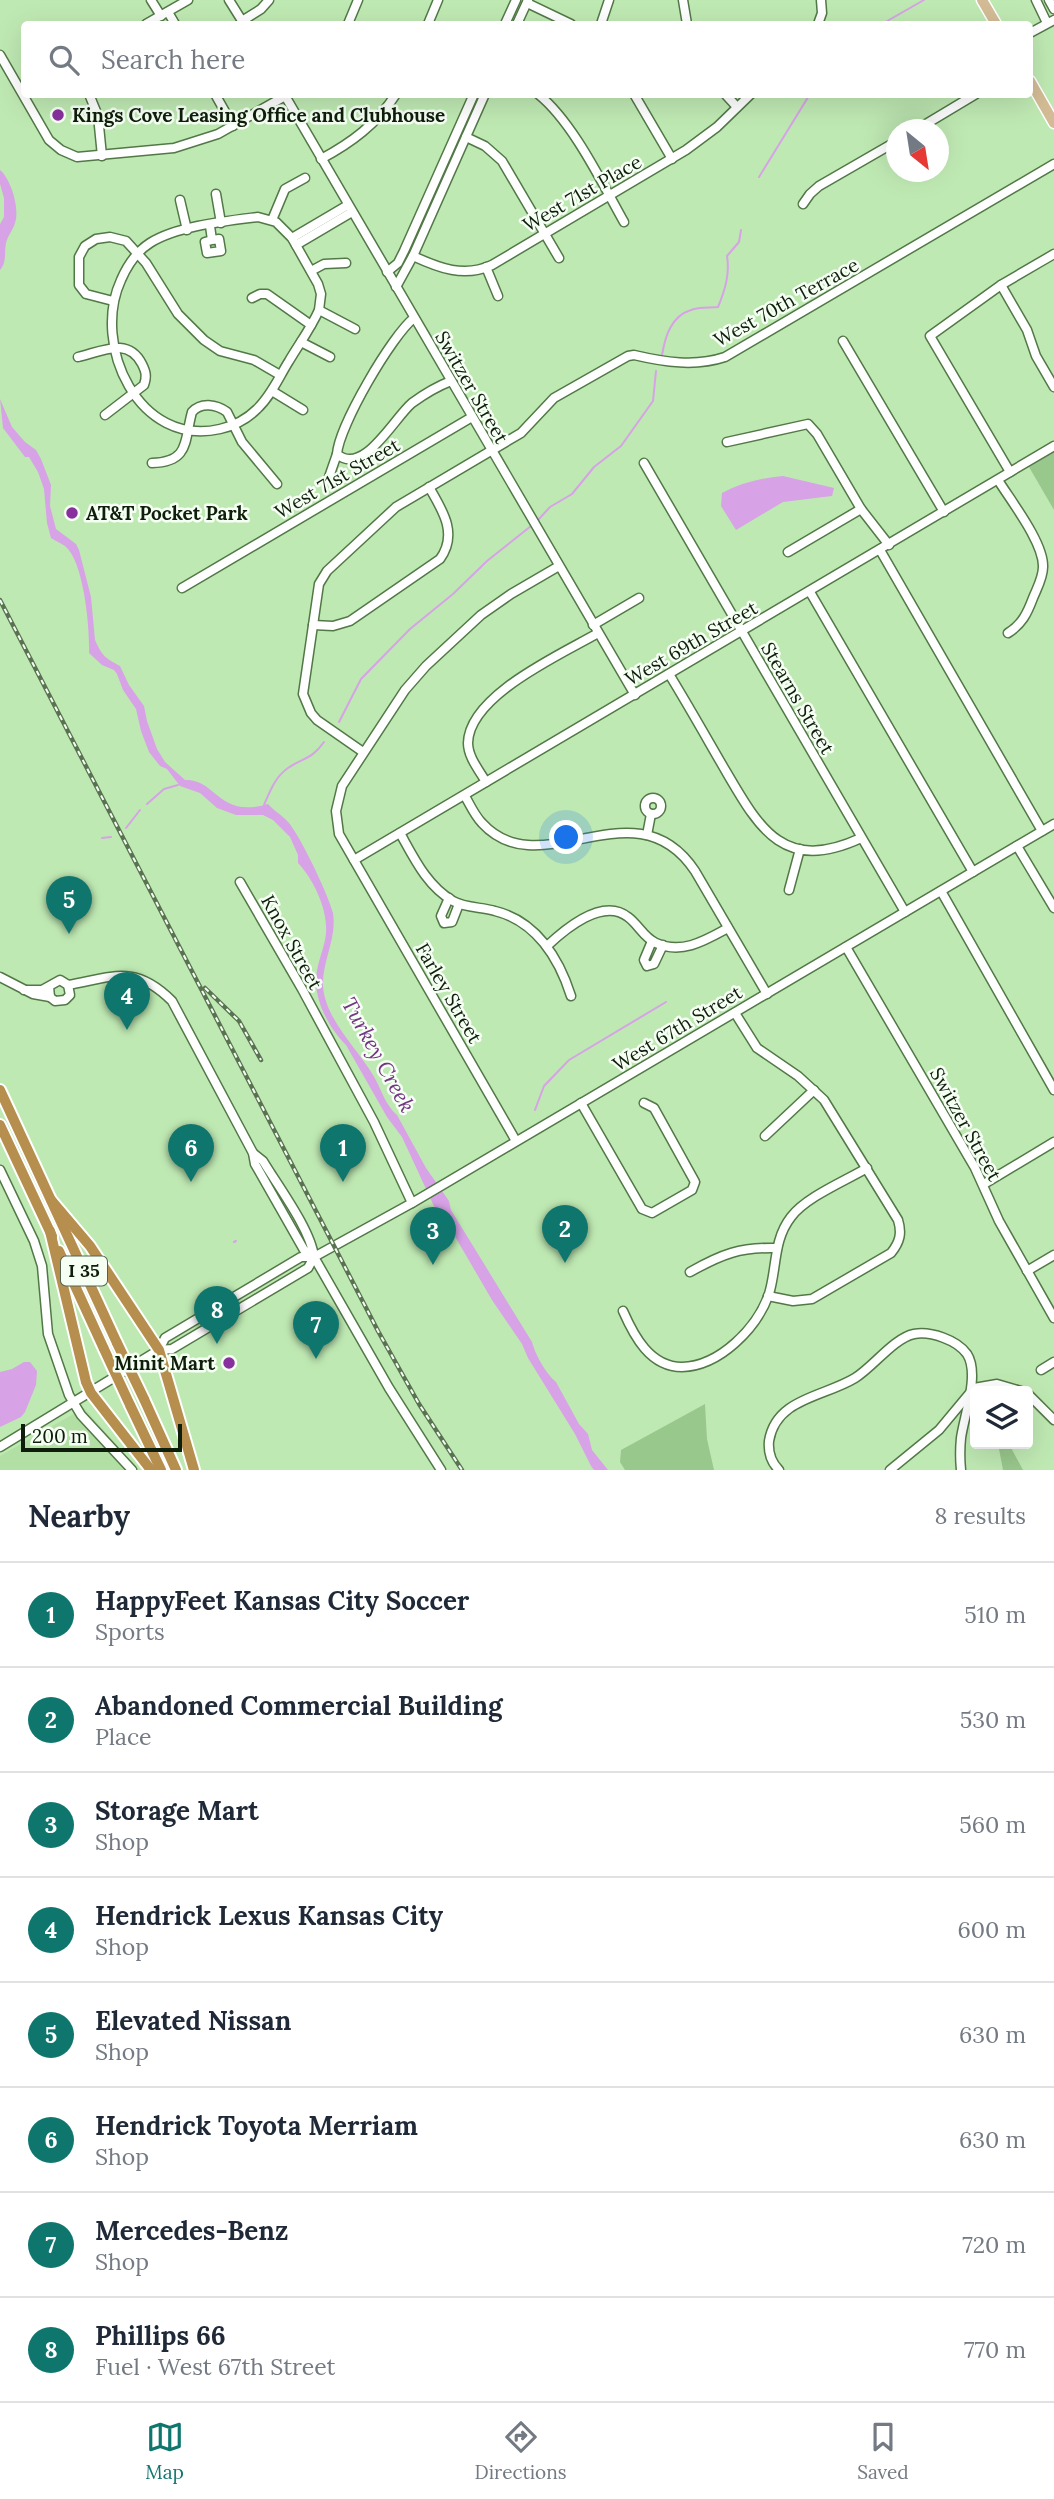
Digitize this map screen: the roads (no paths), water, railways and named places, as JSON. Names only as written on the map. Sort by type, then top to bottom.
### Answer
[{"type":"highway","name":"I 35","points":[[0,1090],[176,1470]]},
{"type":"highway","name":"I 35","points":[[0,1125],[161,1470]]},
{"type":"highway","points":[[51,1200],[90,1246],[159,1350],[194,1470]]},
{"type":"highway","points":[[50,1231],[74,1334],[92,1393],[151,1470]]},
{"type":"main road","points":[[982,0],[994,21]]},
{"type":"main road","points":[[1033,86],[1054,123]]},
{"type":"street","points":[[151,0],[167,12],[173,21]]},
{"type":"street","points":[[167,12],[168,0]]},
{"type":"street","points":[[151,21],[188,0]]},
{"type":"street","points":[[229,0],[242,21]]},
{"type":"street","points":[[246,21],[269,0]]},
{"type":"street","points":[[349,21],[358,0]]},
{"type":"street","points":[[429,21],[439,0]]},
{"type":"street","points":[[506,21],[516,0]]},
{"type":"street","points":[[602,21],[609,0]]},
{"type":"street","points":[[683,0],[686,21]]},
{"type":"street","points":[[819,21],[822,13],[821,0]]},
{"type":"street","points":[[1033,31],[1051,22],[1036,0]]},
{"type":"street","points":[[1049,0],[1054,9]]},
{"type":"street","points":[[518,21],[527,1],[565,21]]},
{"type":"street","points":[[0,55],[21,88]]},
{"type":"street","points":[[27,98],[50,140],[61,150],[77,157],[174,148],[197,142],[233,126],[281,98]]},
{"type":"street","points":[[91,98],[98,116],[102,156]]},
{"type":"street","points":[[217,98],[233,126]]},
{"type":"street","name":"Switzer Street","points":[[288,98],[635,695]]},
{"type":"street","points":[[321,159],[365,131],[393,98]]},
{"type":"street","points":[[387,272],[398,263],[404,251],[472,98]]},
{"type":"street","points":[[396,287],[413,256],[483,98]]},
{"type":"street","points":[[542,98],[569,128],[624,222]]},
{"type":"street","points":[[636,98],[672,159]]},
{"type":"street","points":[[729,98],[737,107]]},
{"type":"street","name":"West 71st Place","points":[[413,256],[450,270],[464,271],[486,267],[672,159],[706,136],[747,98]]},
{"type":"street","points":[[934,119],[968,98]]},
{"type":"street","points":[[466,137],[485,146],[502,161],[559,258]]},
{"type":"street","points":[[803,204],[819,186],[886,147]]},
{"type":"street","name":"West 70th Terrace","points":[[363,752],[317,720],[306,704],[303,684],[319,584],[327,571],[387,513],[492,452],[530,426],[554,398],[628,356],[676,363],[706,362],[725,357],[1054,164]]},
{"type":"street","points":[[272,220],[285,189],[305,177]]},
{"type":"street","points":[[216,194],[221,223]]},
{"type":"street","points":[[180,200],[187,230]]},
{"type":"street","points":[[294,241],[350,209]]},
{"type":"street","points":[[258,217],[272,220],[283,227],[294,241],[321,294],[319,310],[272,391],[258,408],[234,425],[213,431],[188,430],[156,416],[124,378],[113,349],[113,301],[126,270],[138,253],[163,236],[221,223],[258,217]]},
{"type":"street","points":[[210,226],[212,240]]},
{"type":"street","points":[[113,301],[80,289],[79,257],[81,251],[96,239],[118,237],[126,241],[138,253],[178,314],[216,349],[254,360],[281,375]]},
{"type":"street","points":[[1010,472],[930,336],[1001,285],[1054,254]]},
{"type":"street","points":[[311,271],[324,264],[346,262]]},
{"type":"street","points":[[486,267],[498,296]]},
{"type":"street","points":[[1001,285],[1027,330],[1036,356],[1054,387]]},
{"type":"street","points":[[252,298],[267,294],[311,325]]},
{"type":"street","points":[[319,310],[355,329]]},
{"type":"street","points":[[329,477],[341,437],[359,396],[414,318]]},
{"type":"street","points":[[843,341],[944,512]]},
{"type":"street","points":[[301,342],[330,358]]},
{"type":"street","points":[[78,357],[128,348],[135,352],[146,371],[144,385],[105,415]]},
{"type":"street","points":[[337,454],[346,460],[360,458],[410,405],[451,381]]},
{"type":"street","points":[[272,391],[303,410]]},
{"type":"street","points":[[152,463],[173,461],[180,455],[192,412],[202,405],[223,409],[242,442],[277,484]]},
{"type":"street","name":"West 71st Street","points":[[182,588],[472,417]]},
{"type":"street","points":[[727,442],[807,424],[817,434],[861,509],[888,545]]},
{"type":"street","name":"West 69th Street","points":[[354,860],[1054,446]]},
{"type":"street","name":"Stearns Street","points":[[644,463],[905,912]]},
{"type":"street","points":[[998,480],[1037,544],[1043,564],[1042,575],[1026,617],[1008,633]]},
{"type":"street","points":[[313,625],[333,625],[350,621],[440,559],[448,545],[449,529],[443,511],[429,487]]},
{"type":"street","points":[[788,552],[861,509]]},
{"type":"street","points":[[880,550],[1042,831]]},
{"type":"street","points":[[354,860],[337,828],[337,804],[342,786],[405,690],[426,666],[488,610],[559,566]]},
{"type":"street","points":[[810,592],[973,872]]},
{"type":"street","points":[[486,782],[469,749],[470,732],[475,721],[506,687],[639,598]]},
{"type":"street","points":[[669,674],[754,819],[764,830],[777,840],[800,849],[830,850],[861,838]]},
{"type":"street","points":[[465,796],[481,823],[491,832],[513,842],[557,844],[615,833],[640,832],[670,844],[682,853],[695,871],[767,994]]},
{"type":"street","points":[[647,835],[651,814]]},
{"type":"street","name":"West 67th Street","points":[[159,1350],[165,1338],[301,1257],[314,1257],[423,1197],[1054,824]]},
{"type":"street","points":[[400,834],[430,882],[449,898],[459,904],[499,912],[526,925],[547,946],[563,972],[572,996]]},
{"type":"street","points":[[1017,846],[1054,908]]},
{"type":"street","points":[[789,890],[800,849]]},
{"type":"street","name":"Farley Street","points":[[354,860],[516,1141]]},
{"type":"street","name":"Knox Street","points":[[240,882],[374,1122],[412,1203]]},
{"type":"street","points":[[941,891],[1054,1090]]},
{"type":"street","points":[[449,898],[441,916],[444,923],[452,922],[459,904]]},
{"type":"street","points":[[547,946],[586,918],[608,910],[625,914],[652,941],[663,945],[692,945],[728,928]]},
{"type":"street","points":[[652,941],[644,960],[647,966],[654,964],[663,945]]},
{"type":"street","name":"Switzer Street","points":[[846,947],[984,1184],[999,1221],[1054,1318]]},
{"type":"street","points":[[69,988],[111,975],[131,976],[157,988],[172,1001],[253,1153],[263,1161],[304,1250],[314,1257],[389,1388],[441,1470]]},
{"type":"street","points":[[0,977],[33,995],[50,997],[55,1001],[62,1002],[68,998],[69,988]]},
{"type":"street","points":[[24,990],[42,990],[60,980],[69,988]]},
{"type":"street","points":[[49,987],[50,997]]},
{"type":"street","points":[[735,1013],[757,1048],[814,1090],[832,1111],[898,1220],[900,1232],[900,1240],[891,1253],[812,1299],[793,1301],[768,1296]]},
{"type":"street","points":[[765,1136],[814,1090]]},
{"type":"street","points":[[581,1103],[646,1212],[652,1213],[692,1190],[695,1182],[654,1108],[644,1103]]},
{"type":"street","points":[[984,1184],[1054,1142]]},
{"type":"street","points":[[624,1311],[645,1350],[661,1361],[682,1367],[704,1363],[730,1347],[750,1325],[768,1296],[784,1227],[800,1207],[867,1168]]},
{"type":"street","points":[[0,1170],[34,1241],[41,1266],[48,1334],[74,1404],[132,1470]]},
{"type":"street","points":[[690,1272],[736,1250],[777,1248]]},
{"type":"street","points":[[1027,1271],[1054,1255]]},
{"type":"street","name":"West 67th Street","points":[[0,1447],[159,1350],[172,1349],[308,1268],[314,1257]]},
{"type":"street","points":[[213,1310],[219,1321]]},
{"type":"street","points":[[779,1470],[772,1463],[769,1446],[772,1429],[782,1414],[799,1402],[855,1378],[905,1337],[921,1333],[953,1342],[966,1354],[971,1369],[970,1386]]},
{"type":"street","points":[[1041,1370],[1054,1362]]},
{"type":"street","points":[[979,1386],[1005,1386]]},
{"type":"street","points":[[890,1470],[944,1425],[970,1392]]},
{"type":"street","points":[[961,1470],[961,1435],[970,1392]]},
{"type":"street","points":[[1033,1399],[1054,1420]]},
{"type":"street","points":[[944,1425],[961,1435]]},
{"type":"waterway","points":[[887,21],[924,0]]},
{"type":"waterway","points":[[759,177],[808,98]]},
{"type":"waterway","points":[[662,355],[667,334],[678,317],[694,309],[718,307],[726,282],[727,256],[739,242],[741,230]]},
{"type":"waterway","points":[[538,520],[550,507],[572,494],[594,467],[621,446],[653,401],[656,371]]},
{"type":"waterway","points":[[339,722],[361,679],[410,629],[531,526]]},
{"type":"waterway","points":[[264,805],[280,776],[288,768],[311,755],[324,742]]},
{"type":"waterway","points":[[147,804],[164,789],[178,785]]},
{"type":"waterway","points":[[126,828],[140,810]]},
{"type":"waterway","points":[[102,838],[111,837]]},
{"type":"waterway","points":[[535,1110],[544,1086],[569,1060],[666,1002]]},
{"type":"railway","points":[[0,600],[378,1331],[419,1404],[462,1470]]},
{"type":"railway","points":[[205,988],[239,1021],[261,1060]]},
{"type":"place","name":"Kings Cove Leasing Office and Clubhouse","points":[[58,115]]},
{"type":"place","name":"AT&T Pocket Park","points":[[72,513]]},
{"type":"place","name":"Elevated Nissan","points":[[69,934]]},
{"type":"place","name":"Hendrick Lexus Kansas City","points":[[127,1030]]},
{"type":"place","name":"Hendrick Toyota Merriam","points":[[191,1182]]},
{"type":"place","name":"HappyFeet Kansas City Soccer","points":[[343,1182]]},
{"type":"place","name":"Abandoned Commercial Building","points":[[565,1263]]},
{"type":"place","name":"Storage Mart","points":[[433,1265]]},
{"type":"place","name":"Phillips 66","points":[[217,1344]]},
{"type":"place","name":"Mercedes-Benz","points":[[316,1359]]},
{"type":"place","name":"Minit Mart","points":[[229,1363]]},
{"type":"water label","name":"Turkey Creek","points":[[378,1055]]}]
